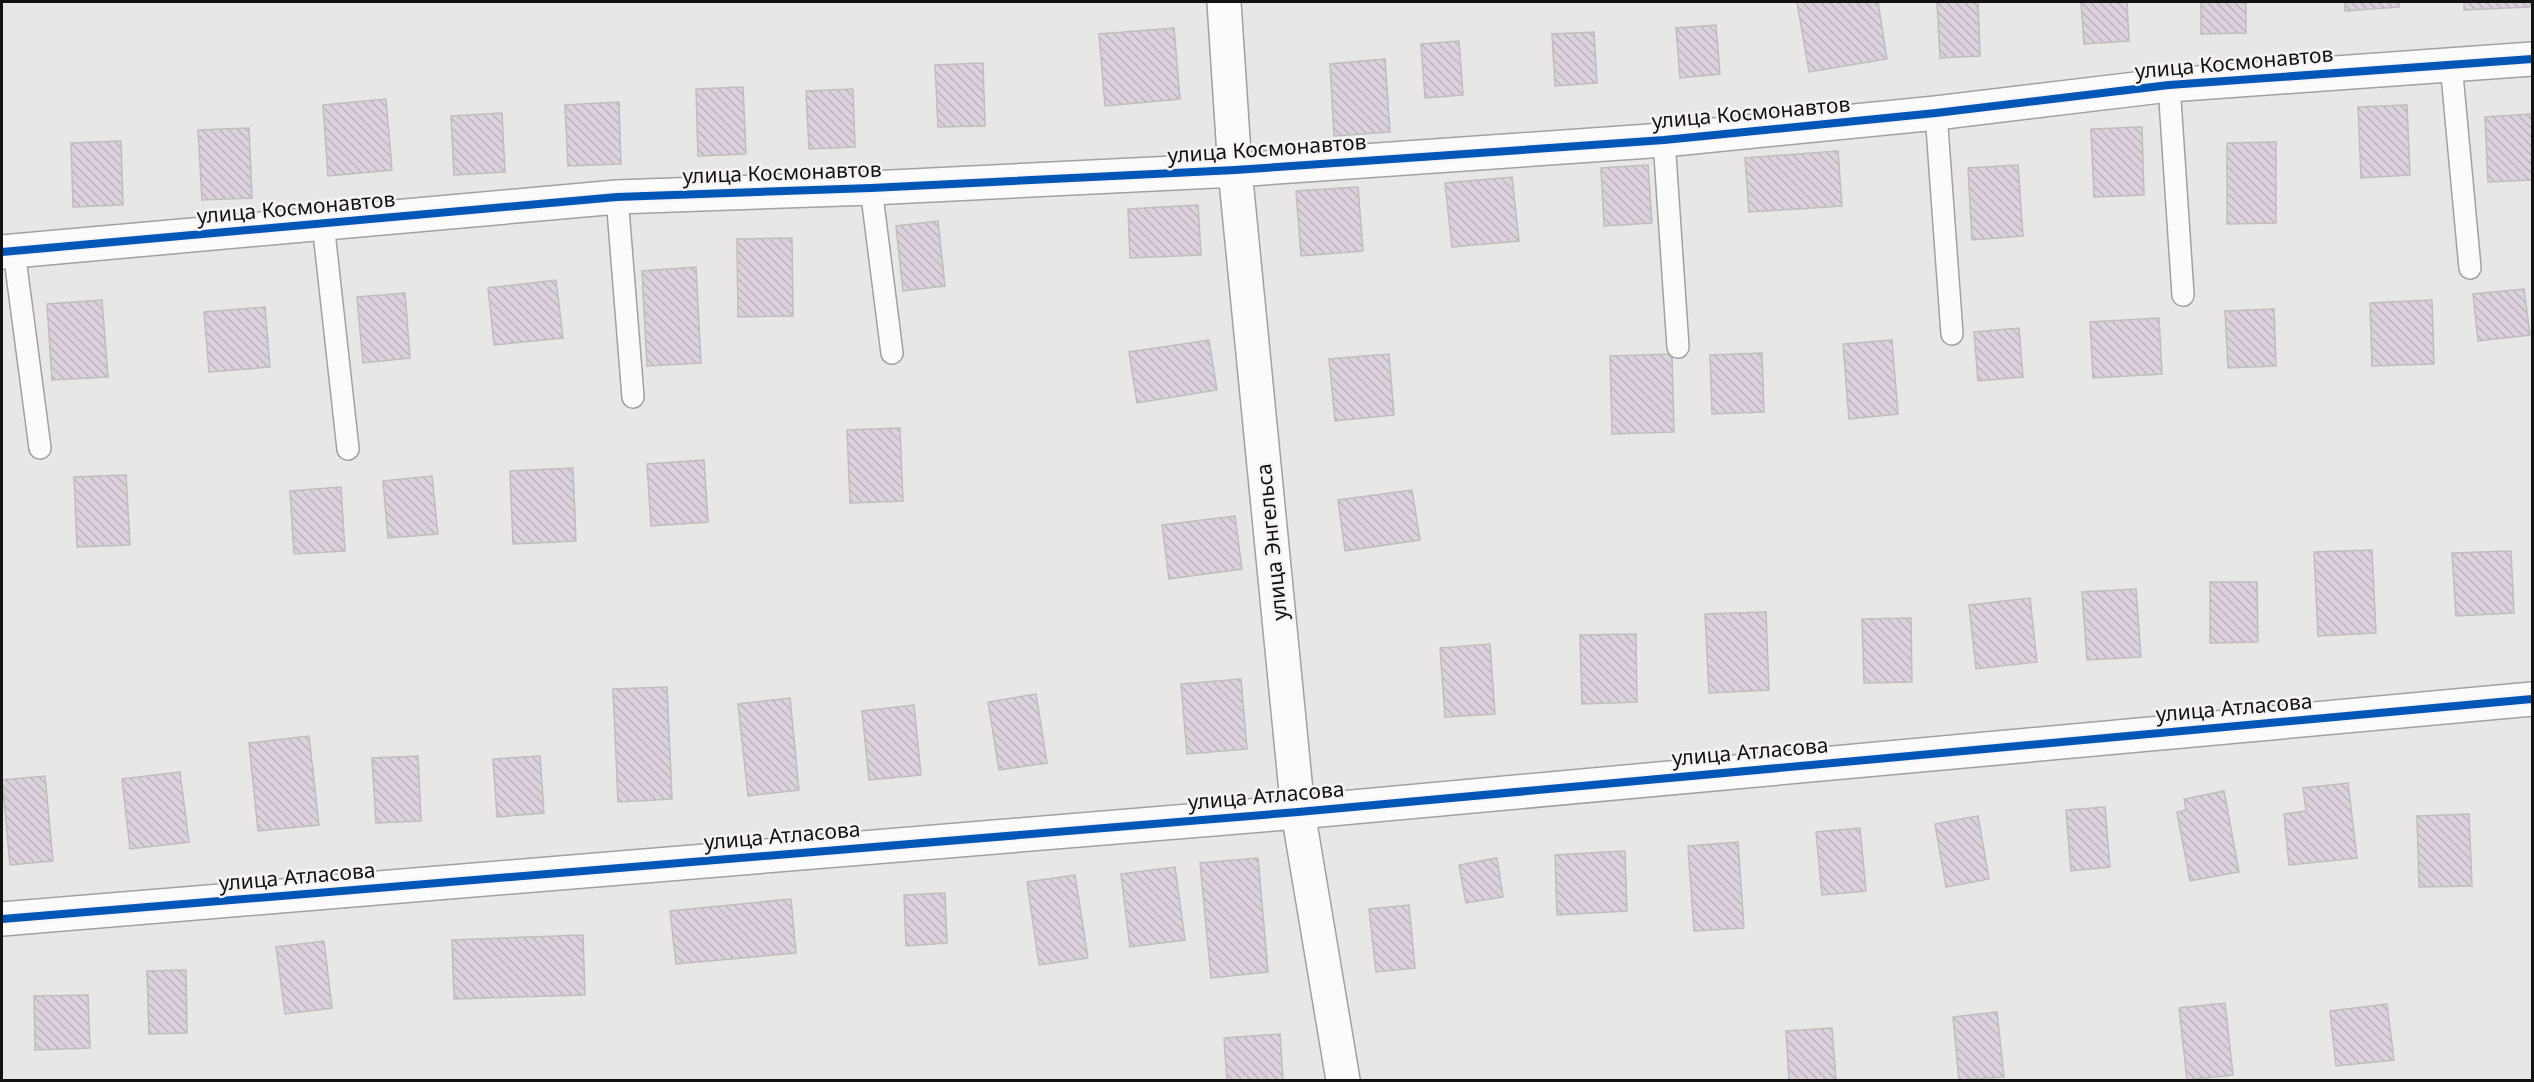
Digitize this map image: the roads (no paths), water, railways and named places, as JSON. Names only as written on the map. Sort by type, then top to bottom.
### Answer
[{"type":"street","name":"улица Энгельса","points":[[1224,2],[1235,170],[1298,812],[1343,1080]]},
{"type":"street","name":"улица Космонавтов","points":[[8,251],[617,197],[871,188],[1235,170],[1664,140],[1936,113],[2169,85],[2532,59]]},
{"type":"street","name":"улица Атласова","points":[[2,919],[1298,812],[2532,699]]},
{"type":"lane","points":[[2451,64],[2470,268]]},
{"type":"lane","points":[[2169,85],[2183,295]]},
{"type":"lane","points":[[1936,113],[1952,334]]},
{"type":"lane","points":[[1664,140],[1678,346]]},
{"type":"lane","points":[[871,188],[892,353]]},
{"type":"lane","points":[[617,197],[633,397]]},
{"type":"lane","points":[[323,223],[348,449]]},
{"type":"lane","points":[[8,251],[40,448]]}]
